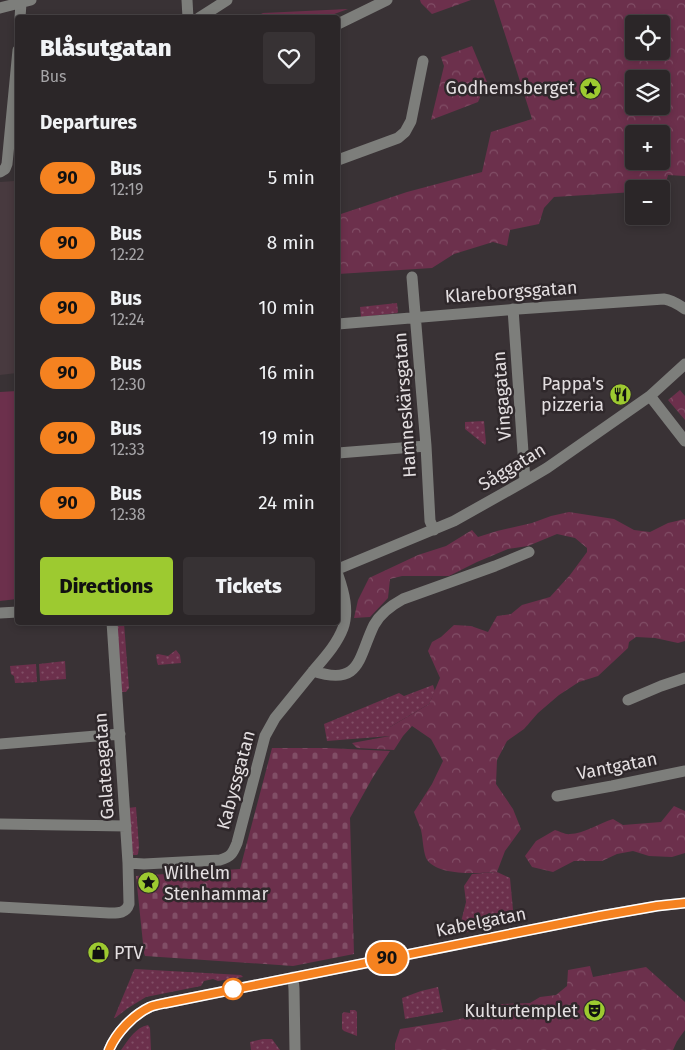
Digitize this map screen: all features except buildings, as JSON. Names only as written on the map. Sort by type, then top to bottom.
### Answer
[{"type":"street","points":[[187,0],[188,15]]},
{"type":"street","points":[[204,15],[227,0]]},
{"type":"street","points":[[340,23],[387,0]]},
{"type":"street","points":[[0,8],[24,1],[21,15]]},
{"type":"street","points":[[340,159],[398,138],[405,132],[413,114],[423,61]]},
{"type":"street","points":[[0,172],[8,164],[15,86]]},
{"type":"street","name":"Hamneskärsgatan","points":[[412,277],[426,446],[430,521],[434,530]]},
{"type":"street","name":"Klareborgsgatan","points":[[340,324],[513,309],[664,299],[676,303],[685,309]]},
{"type":"street","name":"Vingagatan","points":[[513,309],[525,481]]},
{"type":"street","name":"Såggatan","points":[[340,568],[454,521],[525,481],[547,468],[650,396],[683,370]]},
{"type":"street","points":[[650,396],[685,441]]},
{"type":"street","points":[[340,452],[426,446]]},
{"type":"street","points":[[313,671],[324,675],[344,676],[354,668],[361,658],[375,624],[391,606],[403,599],[529,552]]},
{"type":"street","name":"Kabyssgatan","points":[[128,863],[144,864],[220,860],[232,855],[237,843],[265,736],[275,718],[335,645],[343,628],[345,603],[340,581]]},
{"type":"street","points":[[0,614],[15,612]]},
{"type":"street","name":"Galateagatan","points":[[0,907],[109,913],[124,912],[128,908],[126,826],[112,625]]},
{"type":"street","points":[[628,700],[685,678]]},
{"type":"street","points":[[0,744],[120,734]]},
{"type":"street","name":"Vantgatan","points":[[556,796],[685,771]]},
{"type":"street","points":[[0,824],[126,826]]},
{"type":"street","name":"Kabelgatan","points":[[109,1050],[116,1037],[140,1013],[166,1003],[293,976],[600,916],[685,903]]},
{"type":"street","points":[[293,976],[294,1050]]},
{"type":"shaded area","points":[[14,181],[15,373],[0,375],[0,182]]},
{"type":"green space","points":[[420,0],[471,0],[432,14]]},
{"type":"green space","points":[[494,0],[685,0],[685,176],[668,175],[667,180],[625,180],[625,193],[554,197],[544,208],[539,224],[510,230],[507,246],[493,242],[454,254],[432,268],[340,274],[340,214],[407,192],[482,172],[491,132],[532,119]]},
{"type":"green space","points":[[348,9],[332,15],[259,15],[263,13]]},
{"type":"green space","points":[[472,46],[487,82],[478,102],[431,120],[444,66],[441,57]]},
{"type":"green space","points":[[397,303],[397,313],[361,317],[360,307]]},
{"type":"green space","points":[[680,390],[685,396],[685,420],[668,400]]},
{"type":"green space","points":[[15,391],[15,599],[0,601],[0,392]]},
{"type":"green space","points":[[484,421],[485,445],[465,429],[465,422]]},
{"type":"green space","points":[[569,512],[614,519],[634,530],[650,532],[668,523],[685,519],[685,641],[678,643],[655,638],[636,637],[629,642],[628,648],[598,676],[579,682],[559,695],[538,713],[524,729],[507,741],[497,760],[496,784],[513,809],[521,829],[505,851],[497,872],[459,872],[439,868],[431,864],[426,858],[421,830],[414,812],[432,784],[443,761],[431,739],[412,726],[394,750],[357,748],[352,743],[390,736],[390,727],[429,704],[440,678],[428,651],[432,642],[441,637],[454,625],[471,626],[488,632],[497,616],[511,614],[522,605],[550,597],[570,575],[587,552],[587,548],[575,538],[557,534],[528,546],[508,549],[449,576],[402,576],[390,579],[388,598],[370,617],[354,618],[358,600],[369,578],[418,555],[446,546],[472,530],[478,537]]},
{"type":"green space","points":[[116,625],[124,625],[129,688],[126,692],[122,692]]},
{"type":"green space","points":[[176,650],[180,655],[181,663],[158,665],[156,655],[168,656]]},
{"type":"green space","points":[[65,661],[66,679],[40,681],[39,664]]},
{"type":"green space","points":[[36,664],[37,682],[15,683],[10,666]]},
{"type":"green space","points":[[433,685],[435,691],[429,704],[390,727],[390,736],[327,741],[324,724],[399,693],[404,696]]},
{"type":"green space","points":[[272,748],[390,751],[350,818],[354,954],[293,966],[145,956],[136,876],[240,869]]},
{"type":"green space","points":[[674,806],[685,811],[685,853],[672,857],[649,856],[633,851],[617,854],[602,861],[574,861],[553,872],[532,867],[525,856],[536,841],[555,830],[567,834],[575,834],[613,819],[623,825],[661,822]]},
{"type":"green space","points":[[136,807],[139,847],[138,854],[133,855],[128,808]]},
{"type":"green space","points":[[497,872],[510,878],[513,910],[506,924],[458,934],[466,902],[464,886],[472,874]]},
{"type":"green space","points":[[590,966],[593,977],[646,967],[685,1002],[685,1030],[673,1050],[395,1050],[400,1029],[478,1015],[502,1004],[530,1003],[540,997],[556,995],[567,986],[568,970]]},
{"type":"green space","points":[[135,969],[241,975],[243,977],[218,981],[213,979],[204,981],[201,986],[146,997],[114,1018]]},
{"type":"green space","points":[[438,987],[443,1012],[405,1019],[402,998]]},
{"type":"green space","points":[[350,1010],[357,1012],[357,1036],[342,1029],[342,1014],[344,1012],[350,1013]]},
{"type":"green space","points":[[148,1025],[150,1028],[151,1050],[121,1050],[136,1031]]},
{"type":"green space","points":[[272,1039],[280,1050],[251,1050],[250,1042]]},
{"type":"bus line","name":"90","points":[[109,1050],[116,1037],[140,1013],[166,1003],[600,916],[685,903]]},
{"type":"place","name":"Godhemsberget","points":[[591,88]]},
{"type":"place","name":"Pappa's pizzeria","points":[[620,394]]},
{"type":"place","name":"Wilhelm Stenhammar","points":[[148,883]]},
{"type":"place","name":"PTV","points":[[98,953]]},
{"type":"place","name":"Kulturtemplet","points":[[594,1011]]}]
